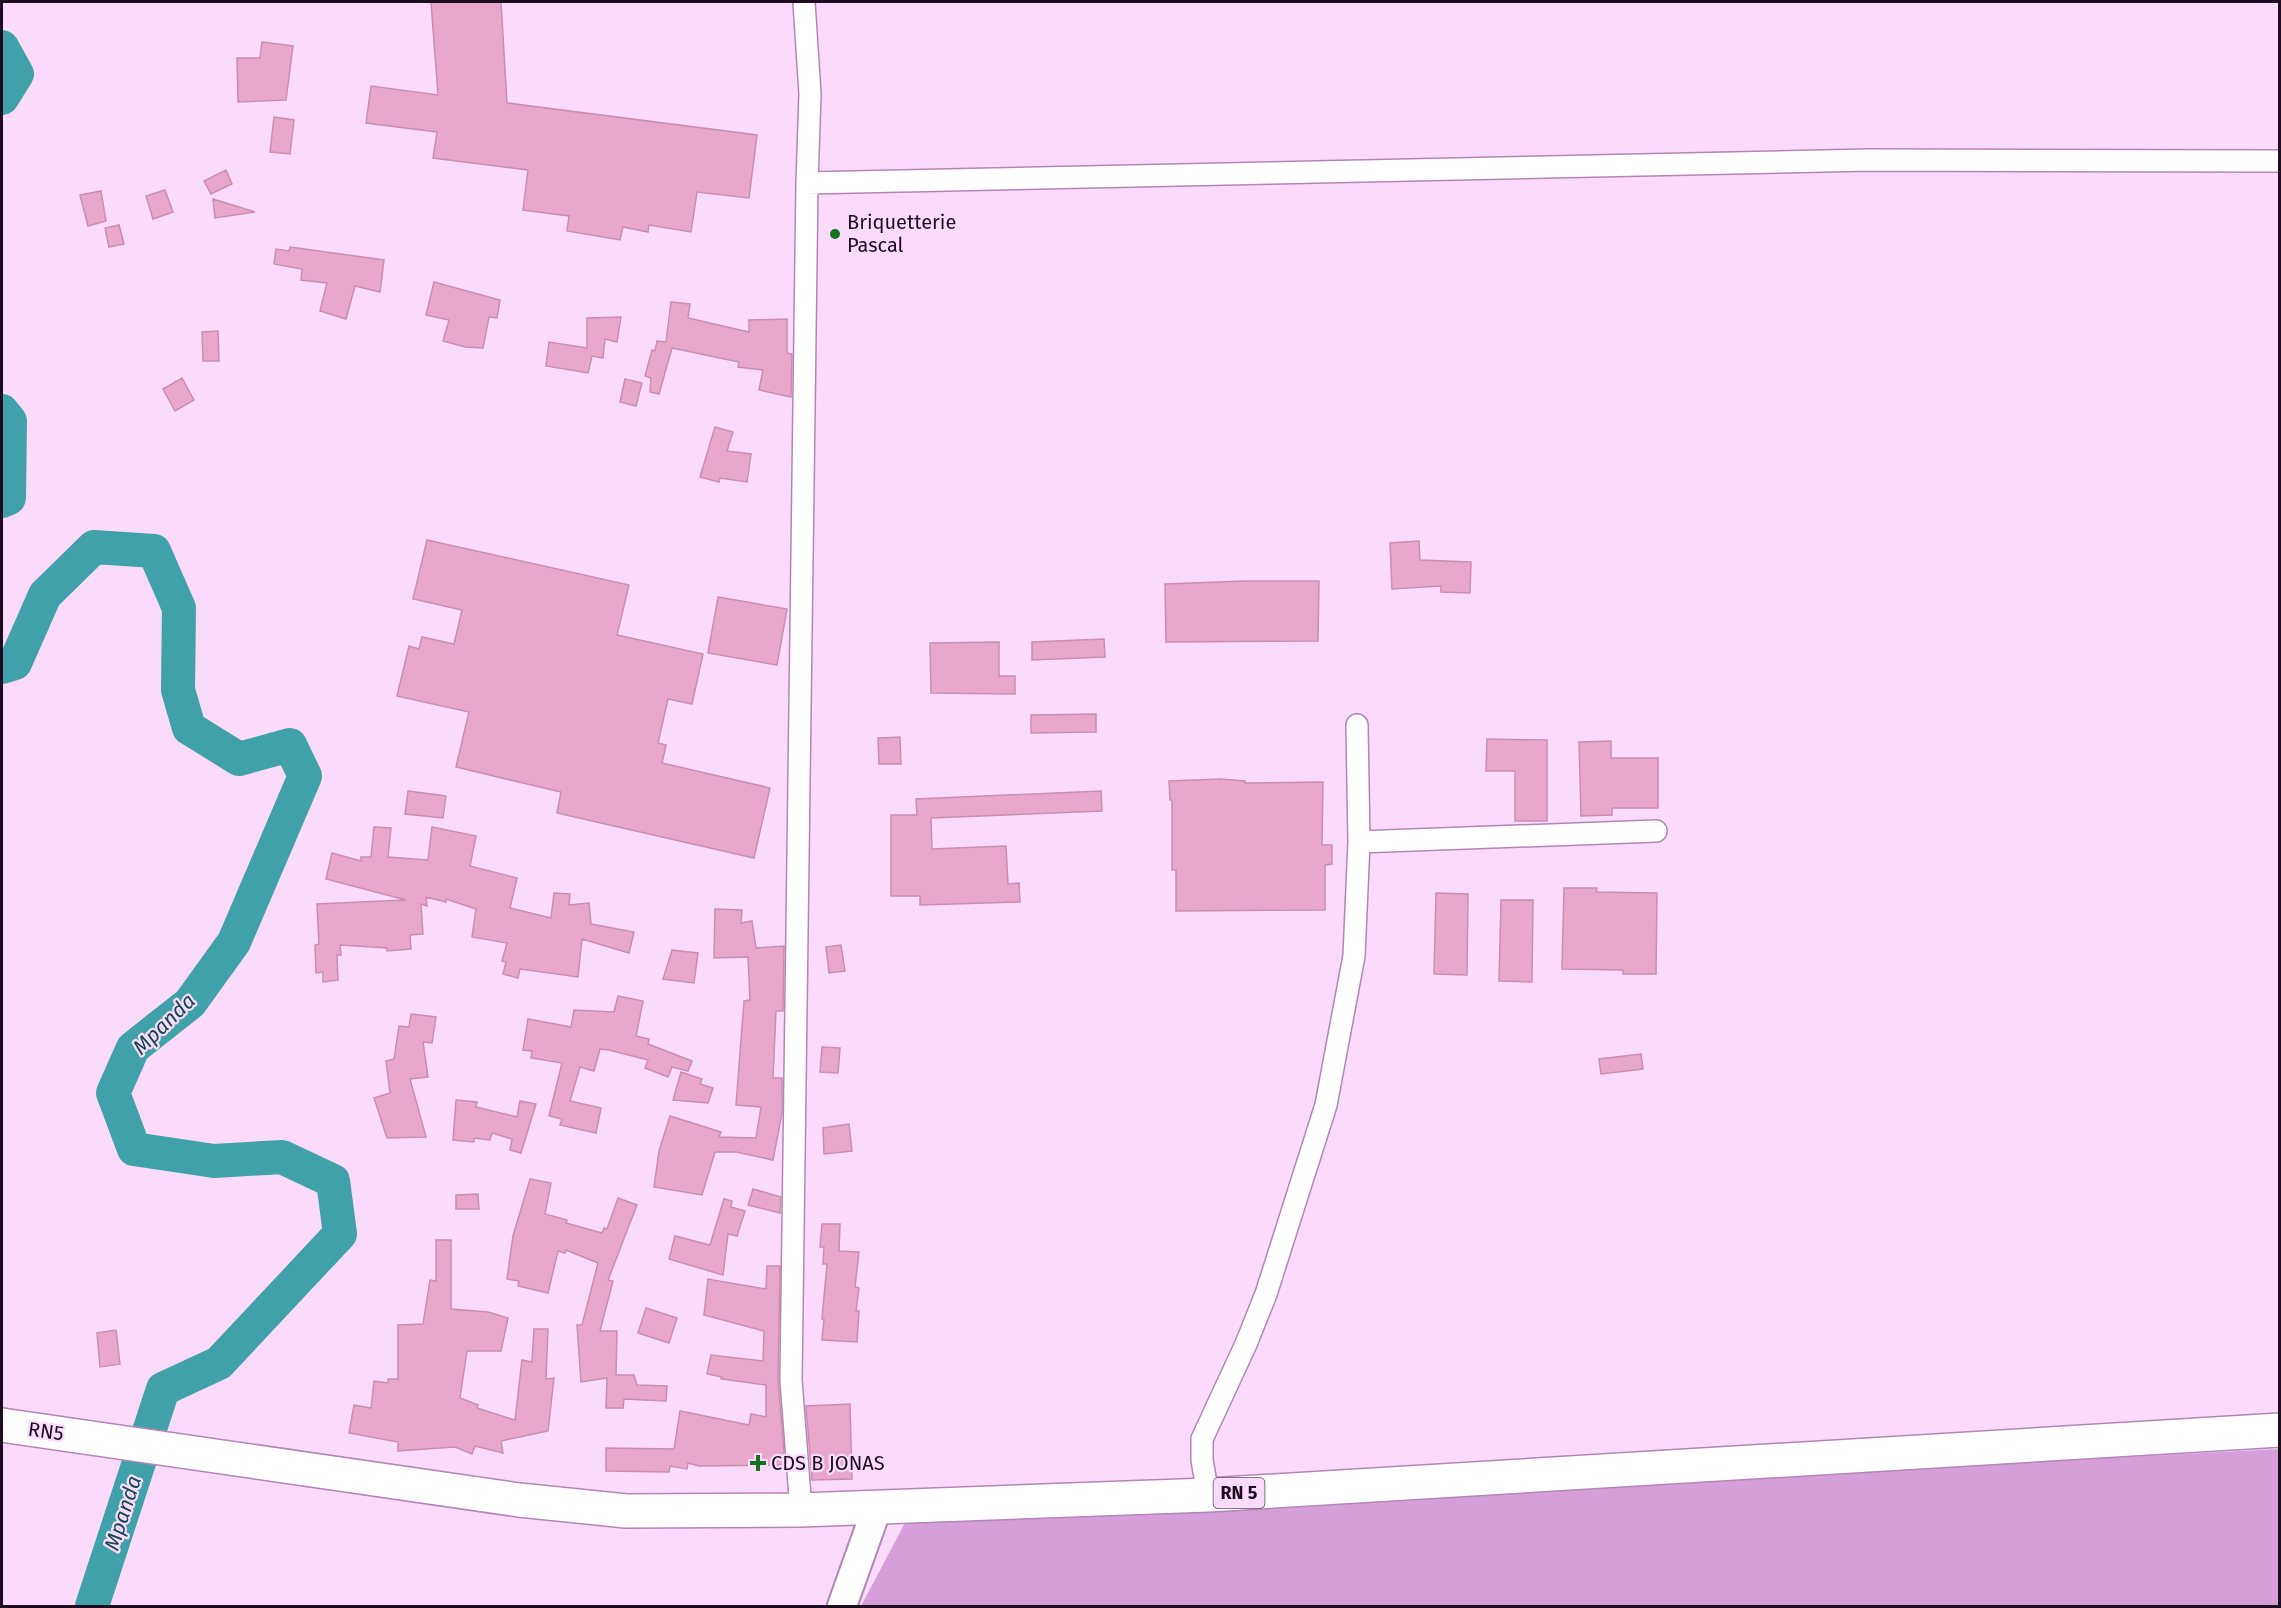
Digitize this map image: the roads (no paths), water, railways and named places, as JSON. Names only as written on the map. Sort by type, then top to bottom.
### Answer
[{"type":"main road","name":"RN5","points":[[2,1425],[519,1500],[626,1511],[801,1510]]},
{"type":"main road","name":"RN 5","points":[[801,1510],[1208,1495],[2280,1430]]},
{"type":"street","points":[[801,1510],[791,1380],[810,94],[804,2]]},
{"type":"street","points":[[807,183],[1869,159],[2280,161]]},
{"type":"street","points":[[1208,1495],[1202,1460],[1202,1439],[1246,1344],[1266,1294],[1326,1105],[1354,956],[1359,842],[1357,725]]},
{"type":"street","points":[[1359,842],[1656,831]]},
{"type":"street","points":[[842,1606],[878,1508]]},
{"type":"waterway","name":"Mpanda","points":[[2,47],[17,74],[2,98]]},
{"type":"waterway","name":"Mpanda","points":[[2,411],[10,421],[9,498],[2,501]]},
{"type":"waterway","name":"Mpanda","points":[[2,667],[15,663],[45,595],[94,547],[154,551],[179,608],[178,690],[189,728],[239,759],[290,745],[305,776],[234,942],[190,1003],[133,1048],[113,1093],[134,1149],[214,1161],[282,1157],[333,1181],[340,1234],[219,1363],[163,1389],[92,1606]]},
{"type":"place","name":"Briquetterie Pascal","points":[[835,234]]},
{"type":"place","name":"CDS B JONAS","points":[[758,1463]]}]
